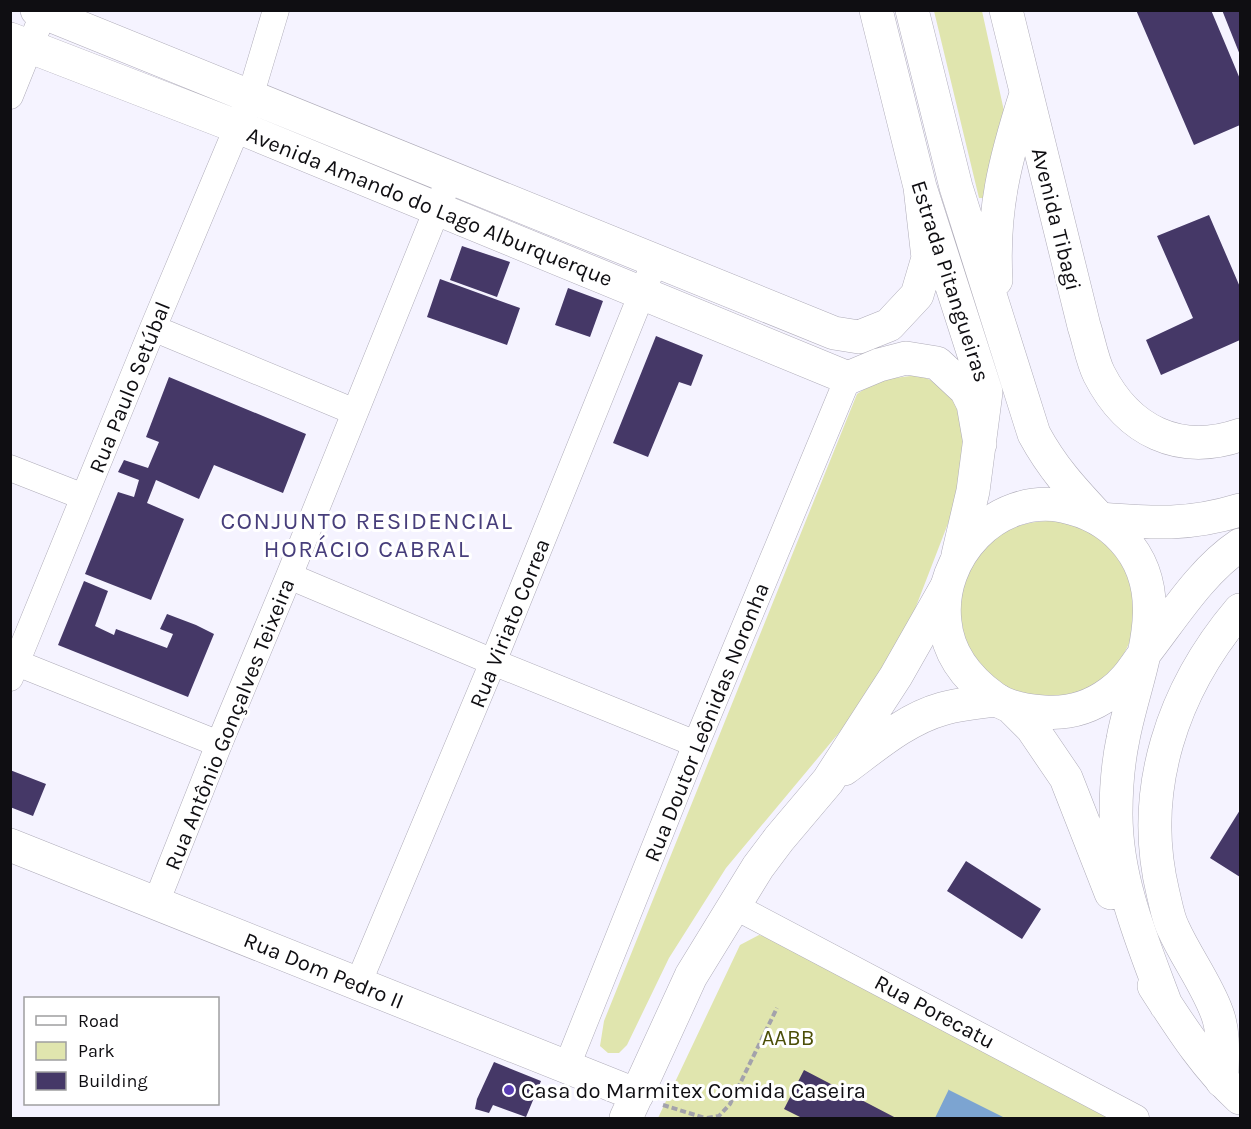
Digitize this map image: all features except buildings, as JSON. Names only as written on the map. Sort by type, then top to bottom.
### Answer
[{"type":"main road","name":"Estrada Pitangueiras","points":[[876,10],[920,187],[986,392],[973,491],[958,555]]},
{"type":"main road","name":"Estrada Pitangueiras","points":[[912,10],[956,187],[1034,434],[1061,477],[1100,519]]},
{"type":"main road","name":"Avenida Tibagi","points":[[1006,10],[1084,326],[1098,372],[1112,396],[1130,417],[1151,432],[1174,440],[1195,442],[1227,439],[1240,435]]},
{"type":"main road","name":"Avenida Amando do Lago Alburquerque","points":[[40,12],[834,333],[859,337],[889,325],[917,295],[928,258],[920,187]]},
{"type":"main road","name":"Avenida Amando do Lago Alburquerque","points":[[20,44],[238,127],[848,378]]},
{"type":"main road","points":[[1000,323],[995,261],[996,215],[1004,168],[1026,94]]},
{"type":"main road","points":[[848,378],[879,365],[906,358],[937,363],[966,390],[973,404],[980,444]]},
{"type":"main road","points":[[631,1107],[691,976],[758,867],[778,839],[828,781],[896,676],[946,588],[958,555],[982,528],[996,517],[1025,507],[1059,505],[1100,519],[1117,532],[1130,547],[1143,570],[1150,598],[1149,630],[1122,740],[1116,825],[1124,887],[1166,1005]]},
{"type":"main road","points":[[1100,519],[1165,523],[1199,521],[1240,510]]},
{"type":"main road","points":[[828,781],[905,725],[948,708],[1004,703],[1039,712],[1058,713],[1083,708],[1096,702],[1116,688],[1206,574],[1240,545]]},
{"type":"main road","points":[[946,588],[945,623],[955,657],[971,679],[1004,703],[1032,728],[1066,778],[1136,958],[1196,1049],[1231,1089]]},
{"type":"main road","points":[[1231,1089],[1217,1013],[1172,927],[1157,869],[1154,809],[1164,750],[1181,700],[1222,632],[1240,610]]},
{"type":"main road","name":"Rua Dom Pedro II","points":[[10,845],[567,1066],[631,1107]]},
{"type":"street","name":"Rua Paulo Setúbal","points":[[14,670],[250,97],[276,10]]},
{"type":"street","points":[[10,96],[20,44],[40,12]]},
{"type":"street","name":"Rua Antônio Gonçalves Teixeira","points":[[156,903],[450,178]]},
{"type":"street","name":"Rua Viriato Correa","points":[[358,984],[493,662],[655,261]]},
{"type":"street","points":[[153,328],[356,412]]},
{"type":"street","name":"Rua Doutor Leônidas Noronha","points":[[567,1066],[696,744],[848,378]]},
{"type":"street","points":[[10,468],[84,497]]},
{"type":"street","points":[[289,576],[696,744]]},
{"type":"street","points":[[14,670],[219,744]]},
{"type":"street","name":"Rua Porecatu","points":[[734,906],[1136,1119]]},
{"type":"path","points":[[631,1107],[706,1119],[719,1116],[730,1104],[777,1008]]},
{"type":"green space","points":[[934,11],[982,11],[1006,120],[984,198],[979,198]]},
{"type":"green space","points":[[919,375],[937,383],[951,395],[961,413],[965,446],[959,495],[905,635],[853,716],[726,868],[669,958],[627,1045],[619,1053],[608,1053],[600,1046],[604,1021],[857,394],[878,380]]},
{"type":"green space","points":[[1048,521],[1082,528],[1097,536],[1110,547],[1121,560],[1129,575],[1136,609],[1129,643],[1121,658],[1110,671],[1097,682],[1082,690],[1048,697],[1014,690],[999,682],[986,671],[975,658],[967,643],[960,609],[967,575],[975,560],[986,547],[999,536],[1014,528]]},
{"type":"green space","name":"AABB","points":[[759,935],[781,941],[1113,1118],[658,1118],[740,945]]},
{"type":"water","points":[[949,1090],[1005,1118],[935,1118]]},
{"type":"place","name":"Casa do Marmitex Comida Caseira","points":[[509,1090]]},
{"type":"district","name":"CONJUNTO RESIDENCIAL HORÁCIO CABRAL","points":[[367,535]]}]
